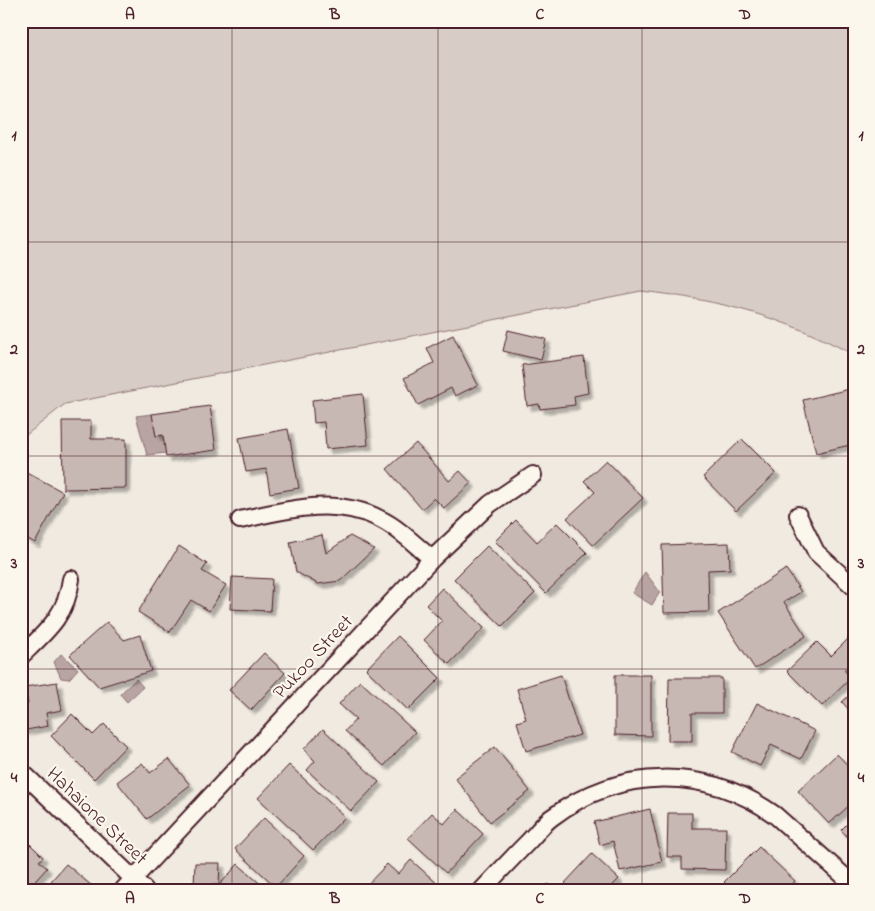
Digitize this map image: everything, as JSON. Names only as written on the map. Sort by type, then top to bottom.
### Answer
[{"type":"street","name":"Pukoo Street","points":[[133,886],[432,559],[490,504],[533,475]]},
{"type":"street","points":[[240,520],[314,507],[345,508],[363,511],[389,524],[432,559]]},
{"type":"street","points":[[798,515],[816,552],[854,587]]},
{"type":"street","points":[[21,656],[46,632],[65,607],[71,580]]},
{"type":"street","name":"Hahaione Street","points":[[21,771],[133,886]]},
{"type":"street","points":[[482,890],[549,819],[574,802],[618,785],[644,779],[663,778],[707,782],[736,792],[763,806],[854,885]]},
{"type":"shaded area","points":[[21,21],[854,21],[854,355],[802,330],[751,312],[698,299],[641,291],[65,404],[21,439]]},
{"type":"shaded area","points":[[152,414],[156,436],[163,435],[166,453],[147,455],[136,416]]},
{"type":"shaded area","points":[[645,572],[660,592],[652,605],[632,593]]},
{"type":"shaded area","points":[[61,654],[78,669],[69,679],[61,678],[54,662]]},
{"type":"shaded area","points":[[136,679],[143,687],[127,702],[120,694]]},
{"type":"building","points":[[508,330],[546,339],[541,360],[503,351]]},
{"type":"building","points":[[453,335],[478,385],[455,396],[451,388],[418,405],[404,378],[434,363],[427,348]]},
{"type":"building","points":[[584,357],[588,393],[574,396],[575,405],[540,409],[539,404],[527,406],[522,365]]},
{"type":"building","points":[[854,388],[854,444],[816,453],[803,400]]},
{"type":"building","points":[[363,394],[368,445],[326,449],[324,422],[314,423],[312,400]]},
{"type":"building","points":[[210,406],[216,450],[166,457],[163,435],[156,436],[152,414]]},
{"type":"building","points":[[62,421],[91,421],[91,439],[126,439],[126,488],[63,489]]},
{"type":"building","points":[[288,429],[299,488],[270,493],[266,469],[246,472],[239,438]]},
{"type":"building","points":[[742,439],[776,473],[736,511],[703,477]]},
{"type":"building","points":[[416,443],[449,481],[460,471],[471,483],[444,508],[434,498],[422,509],[387,469]]},
{"type":"building","points":[[606,460],[643,498],[593,545],[567,518],[595,492],[584,481]]},
{"type":"building","points":[[21,469],[63,492],[35,543],[21,535],[21,503],[23,500],[21,500]]},
{"type":"building","points":[[516,520],[537,542],[557,523],[587,553],[546,593],[495,541]]},
{"type":"building","points":[[322,535],[326,553],[350,536],[374,549],[340,581],[318,584],[296,572],[290,542]]},
{"type":"building","points":[[729,543],[730,569],[708,570],[709,612],[664,613],[662,545]]},
{"type":"building","points":[[179,546],[207,564],[202,571],[226,585],[209,611],[191,600],[170,632],[138,612]]},
{"type":"building","points":[[487,546],[535,593],[502,626],[454,579]]},
{"type":"building","points":[[786,569],[801,592],[784,602],[806,636],[755,669],[718,613]]},
{"type":"building","points":[[232,577],[272,579],[270,611],[230,609]]},
{"type":"building","points":[[442,588],[484,628],[449,664],[424,640],[442,621],[426,605]]},
{"type":"building","points":[[107,622],[124,640],[140,635],[151,671],[99,687],[70,655]]},
{"type":"building","points":[[398,636],[440,678],[408,710],[366,669]]},
{"type":"building","points":[[850,637],[854,641],[854,660],[844,670],[851,678],[822,706],[787,671],[817,642],[831,656]]},
{"type":"building","points":[[264,653],[285,673],[251,710],[229,690]]},
{"type":"building","points":[[561,675],[580,735],[526,751],[517,722],[526,719],[517,689]]},
{"type":"building","points":[[615,675],[651,675],[651,736],[615,735]]},
{"type":"building","points":[[669,678],[722,678],[722,713],[692,713],[692,741],[668,741]]},
{"type":"building","points":[[360,681],[415,732],[384,766],[345,731],[356,719],[339,704]]},
{"type":"building","points":[[57,682],[62,710],[46,713],[48,726],[21,731],[21,705],[28,704],[25,687]]},
{"type":"building","points":[[854,691],[854,715],[842,702]]},
{"type":"building","points":[[757,703],[815,731],[801,759],[771,745],[760,766],[732,752]]},
{"type":"building","points":[[72,714],[93,735],[104,724],[126,746],[94,779],[51,736]]},
{"type":"building","points":[[323,729],[379,782],[351,811],[307,770],[315,761],[304,749]]},
{"type":"building","points":[[495,747],[530,791],[490,822],[455,778]]},
{"type":"building","points":[[837,754],[854,772],[854,801],[829,824],[798,791]]},
{"type":"building","points":[[169,759],[190,785],[147,819],[117,782],[142,763],[150,773]]},
{"type":"building","points":[[289,765],[345,817],[313,850],[258,798]]},
{"type":"building","points":[[457,809],[483,834],[446,873],[408,838],[432,813],[444,824]]},
{"type":"building","points":[[650,809],[662,862],[620,871],[613,841],[600,845],[594,822]]},
{"type":"building","points":[[668,813],[692,813],[692,828],[726,828],[725,870],[682,869],[682,857],[667,857]]},
{"type":"building","points":[[854,817],[854,844],[841,830]]},
{"type":"building","points":[[264,818],[304,856],[276,887],[235,849]]},
{"type":"building","points":[[30,844],[43,857],[39,861],[47,868],[27,890],[21,890],[21,845],[26,850]]},
{"type":"building","points":[[759,847],[795,881],[787,890],[732,890],[724,882]]},
{"type":"building","points":[[592,854],[619,879],[608,890],[572,890],[565,883]]},
{"type":"building","points":[[411,860],[441,887],[439,890],[367,890],[365,887],[387,864],[398,874]]},
{"type":"building","points":[[195,863],[220,863],[219,885],[194,885]]},
{"type":"building","points":[[66,864],[93,887],[90,890],[51,890],[55,884],[51,881]]},
{"type":"building","points":[[238,864],[267,890],[215,890]]},
{"type":"building","points":[[548,884],[554,890],[542,890]]}]
